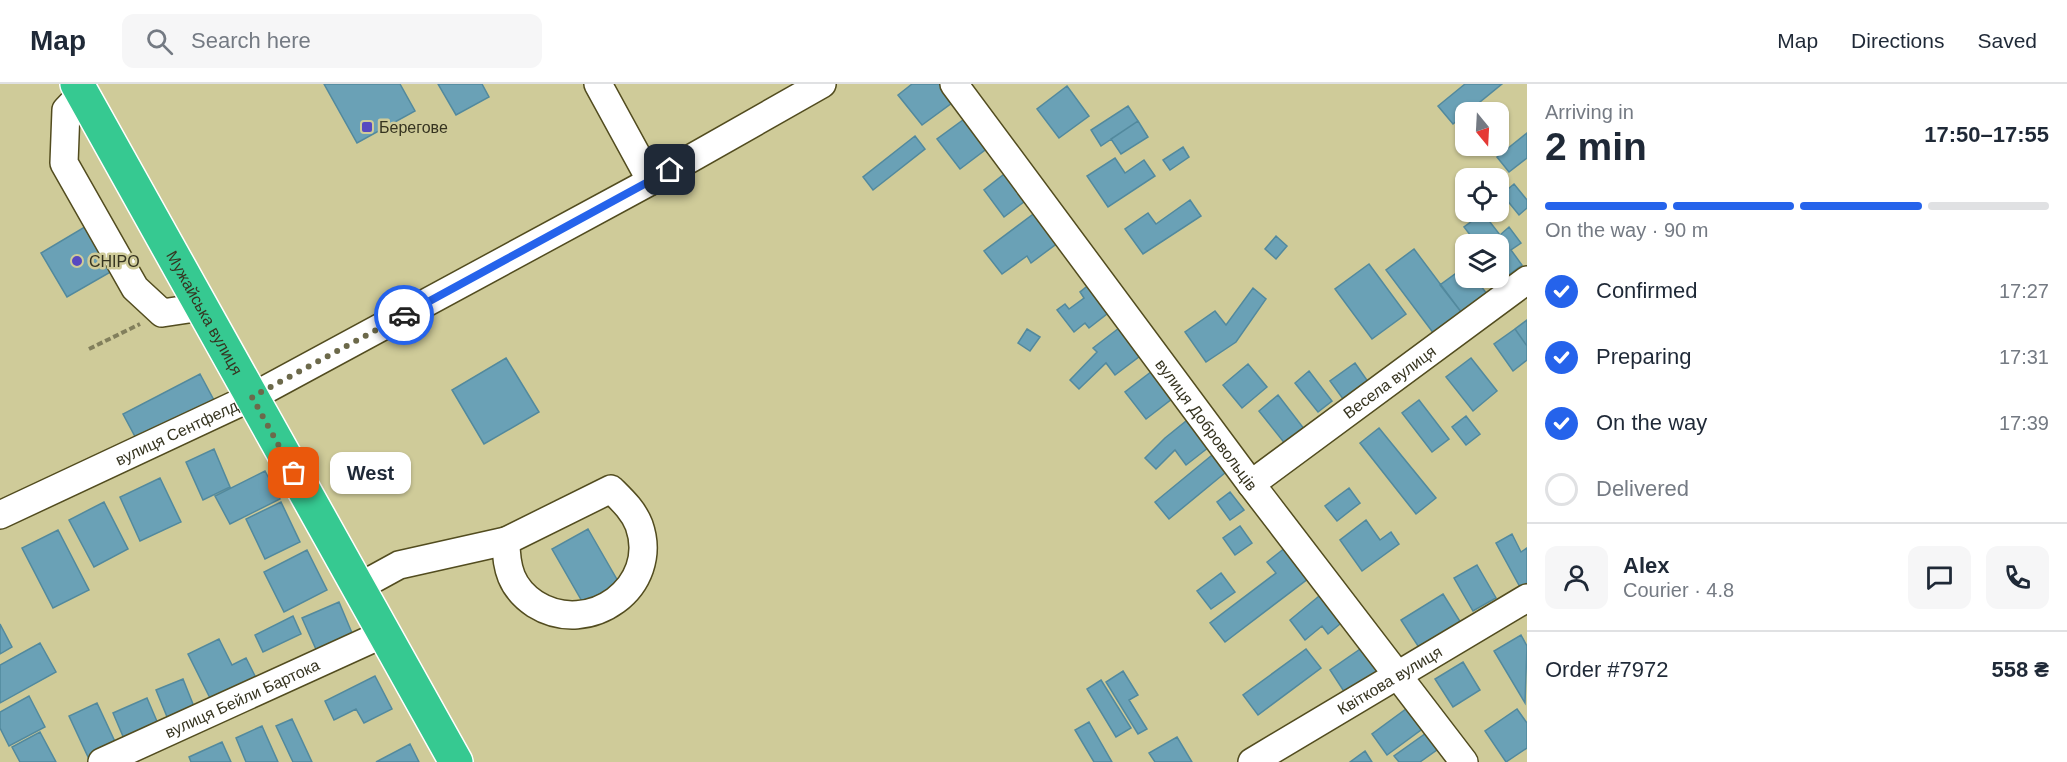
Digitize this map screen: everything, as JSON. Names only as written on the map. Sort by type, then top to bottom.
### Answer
[{"type":"highway","name":"Мужайська вулиця","points":[[79,88],[456,762]]},
{"type":"street","points":[[598,84],[651,181]]},
{"type":"street","name":"вулиця Сентфелд","points":[[0,515],[252,397],[651,181],[822,84]]},
{"type":"street","name":"вулиця Добровольців","points":[[954,84],[1251,484],[1464,762]]},
{"type":"street","points":[[79,88],[66,110],[64,163],[135,288],[162,313],[202,307]]},
{"type":"street","name":"Весела вулиця","points":[[1251,484],[1527,280]]},
{"type":"street","points":[[357,588],[399,566],[506,541],[611,489],[628,505],[639,526],[643,549],[638,572],[626,592],[608,607],[588,614],[567,616],[546,610],[527,599],[514,582],[506,562],[506,541]]},
{"type":"street","name":"Квіткова вулиця","points":[[1252,762],[1527,598]]},
{"type":"street","name":"вулиця Бейли Бартока","points":[[102,762],[383,634]]},
{"type":"path","points":[[89,349],[162,313]]},
{"type":"building","name":"Берегове","points":[[324,84],[400,84],[415,111],[357,143]]},
{"type":"building","points":[[438,84],[482,84],[489,97],[456,115]]},
{"type":"building","points":[[912,84],[944,84],[956,100],[922,125],[898,95]]},
{"type":"building","points":[[1465,84],[1502,84],[1480,102],[1455,102],[1455,122],[1453,124],[1438,106]]},
{"type":"building","points":[[1067,86],[1089,116],[1059,138],[1037,109]]},
{"type":"building","points":[[1128,106],[1138,121],[1101,146],[1091,130]]},
{"type":"building","points":[[967,117],[989,147],[960,169],[937,139]]},
{"type":"building","points":[[1138,121],[1148,137],[1121,154],[1111,139]]},
{"type":"building","points":[[1527,133],[1527,158],[1509,172],[1509,168],[1506,168],[1497,157],[1509,156],[1509,147]]},
{"type":"building","points":[[915,136],[925,149],[873,190],[863,177]]},
{"type":"building","points":[[1183,147],[1189,157],[1170,170],[1163,160]]},
{"type":"building","points":[[1115,158],[1125,173],[1144,160],[1155,176],[1108,207],[1087,176]]},
{"type":"building","points":[[1008,171],[1029,198],[1004,217],[984,190]]},
{"type":"building","points":[[1514,184],[1527,200],[1527,208],[1519,215],[1509,203],[1509,188]]},
{"type":"building","points":[[1190,200],[1201,216],[1143,254],[1125,229],[1148,213],[1156,224]]},
{"type":"building","points":[[1036,212],[1059,242],[1031,263],[1027,256],[1002,274],[984,251]]},
{"type":"building","points":[[1471,222],[1490,222],[1499,234],[1469,234],[1464,227]]},
{"type":"building","name":"CHIPO","points":[[88,225],[114,270],[67,297],[41,253]]},
{"type":"building","points":[[1509,227],[1521,243],[1511,250],[1522,265],[1509,275],[1509,234],[1501,234]]},
{"type":"building","points":[[1276,236],[1287,246],[1276,259],[1265,249]]},
{"type":"building","points":[[1414,249],[1465,317],[1437,338],[1386,270]]},
{"type":"building","points":[[1369,264],[1406,314],[1372,339],[1335,289]]},
{"type":"building","points":[[1455,274],[1455,288],[1482,288],[1490,298],[1465,317],[1440,285]]},
{"type":"building","points":[[1091,283],[1112,310],[1089,328],[1085,323],[1074,332],[1057,310],[1065,304],[1069,309],[1084,298],[1080,292]]},
{"type":"building","points":[[1253,288],[1266,299],[1236,342],[1206,362],[1185,332],[1215,311],[1226,325]]},
{"type":"building","points":[[1527,320],[1527,346],[1515,329]]},
{"type":"building","points":[[1123,325],[1144,353],[1115,375],[1106,363],[1079,389],[1070,380],[1097,352],[1093,348]]},
{"type":"building","points":[[1027,329],[1040,337],[1030,351],[1018,343]]},
{"type":"building","points":[[1515,329],[1527,346],[1527,360],[1513,371],[1494,344]]},
{"type":"building","points":[[506,358],[539,412],[484,444],[452,390]]},
{"type":"building","points":[[1471,358],[1497,391],[1473,411],[1446,377]]},
{"type":"building","points":[[1355,363],[1371,386],[1346,403],[1330,381]]},
{"type":"building","points":[[1248,364],[1267,387],[1242,408],[1223,385]]},
{"type":"building","points":[[1156,368],[1177,395],[1146,419],[1125,392]]},
{"type":"building","points":[[1309,371],[1332,401],[1318,412],[1295,383]]},
{"type":"building","points":[[200,374],[216,404],[139,444],[123,414]]},
{"type":"building","points":[[1278,395],[1305,430],[1286,445],[1259,411]]},
{"type":"building","points":[[1419,400],[1449,439],[1432,452],[1402,413]]},
{"type":"building","points":[[1466,416],[1480,434],[1466,445],[1452,427]]},
{"type":"building","points":[[1191,417],[1213,444],[1186,465],[1175,450],[1156,469],[1145,458]]},
{"type":"building","points":[[1379,428],[1436,498],[1416,514],[1360,443]]},
{"type":"building","points":[[214,449],[230,487],[203,500],[186,462]]},
{"type":"building","points":[[1217,451],[1231,468],[1169,519],[1155,502]]},
{"type":"building","points":[[265,471],[280,499],[230,524],[215,496]]},
{"type":"building","points":[[160,478],[181,522],[140,541],[120,497]]},
{"type":"building","points":[[1349,488],[1360,503],[1337,521],[1325,506]]},
{"type":"building","points":[[1230,492],[1244,510],[1230,520],[1217,502]]},
{"type":"building","points":[[104,502],[128,549],[94,567],[69,520]]},
{"type":"building","points":[[281,502],[300,542],[265,559],[246,519]]},
{"type":"building","points":[[1366,520],[1380,540],[1391,532],[1399,544],[1362,571],[1340,540]]},
{"type":"building","points":[[1240,526],[1252,543],[1235,555],[1223,538]]},
{"type":"building","points":[[588,529],[619,583],[583,603],[552,549]]},
{"type":"building","points":[[58,530],[89,590],[53,608],[22,548]]},
{"type":"building","points":[[1512,534],[1521,552],[1527,548],[1527,583],[1520,587],[1496,543]]},
{"type":"building","points":[[1290,544],[1313,575],[1225,642],[1210,623],[1276,573],[1267,562]]},
{"type":"building","points":[[307,550],[327,590],[284,612],[264,572]]},
{"type":"building","points":[[1477,565],[1496,598],[1473,611],[1454,578]]},
{"type":"building","points":[[1221,573],[1235,592],[1211,609],[1197,591]]},
{"type":"building","points":[[1324,592],[1346,619],[1328,634],[1322,626],[1305,640],[1290,620]]},
{"type":"building","points":[[1443,594],[1461,623],[1420,649],[1401,620]]},
{"type":"building","points":[[339,602],[355,640],[319,656],[302,618]]},
{"type":"building","points":[[293,616],[301,634],[263,652],[255,635]]},
{"type":"building","points":[[0,624],[12,647],[0,654]]},
{"type":"building","points":[[1521,635],[1527,646],[1525,703],[1494,651]]},
{"type":"building","points":[[219,639],[232,665],[246,658],[256,678],[211,700],[188,654]]},
{"type":"building","points":[[40,643],[56,672],[0,703],[0,665]]},
{"type":"building","points":[[1366,645],[1382,668],[1345,693],[1330,670]]},
{"type":"building","points":[[1306,649],[1321,668],[1258,715],[1243,695]]},
{"type":"building","points":[[1463,662],[1480,690],[1453,707],[1435,679]]},
{"type":"building","points":[[1123,671],[1138,695],[1129,700],[1147,729],[1138,734],[1106,682]]},
{"type":"building","points":[[375,676],[392,709],[364,723],[356,709],[334,720],[325,701]]},
{"type":"building","points":[[183,679],[197,714],[170,724],[156,690]]},
{"type":"building","points":[[1101,680],[1131,728],[1116,737],[1087,689]]},
{"type":"building","points":[[29,696],[45,727],[9,746],[0,728],[0,712]]},
{"type":"building","points":[[147,698],[159,726],[125,741],[113,713]]},
{"type":"building","points":[[97,703],[117,746],[89,759],[69,716]]},
{"type":"building","points":[[1410,706],[1425,727],[1387,755],[1372,734]]},
{"type":"building","points":[[1517,709],[1527,723],[1527,748],[1506,762],[1485,731]]},
{"type":"building","points":[[292,719],[312,762],[293,762],[276,726]]},
{"type":"building","points":[[1089,722],[1112,762],[1094,762],[1075,730]]},
{"type":"building","points":[[262,726],[278,762],[246,762],[236,738]]},
{"type":"building","points":[[1429,731],[1441,747],[1420,762],[1399,762],[1394,756]]},
{"type":"building","points":[[40,732],[56,762],[20,762],[12,747]]},
{"type":"building","points":[[1177,737],[1192,762],[1155,762],[1149,753]]},
{"type":"building","points":[[222,742],[231,762],[191,762],[189,757]]},
{"type":"building","points":[[410,744],[419,762],[376,762]]},
{"type":"building","points":[[1365,751],[1372,762],[1350,762]]},
{"type":"way so far","points":[[294,473],[252,397],[404,315]]},
{"type":"place","name":"Берегове","points":[[367,127]]},
{"type":"place","name":"CHIPO","points":[[77,261]]},
{"type":"place","name":"West","points":[[294,473]]},
{"type":"route","points":[[404,315],[670,170]]}]
